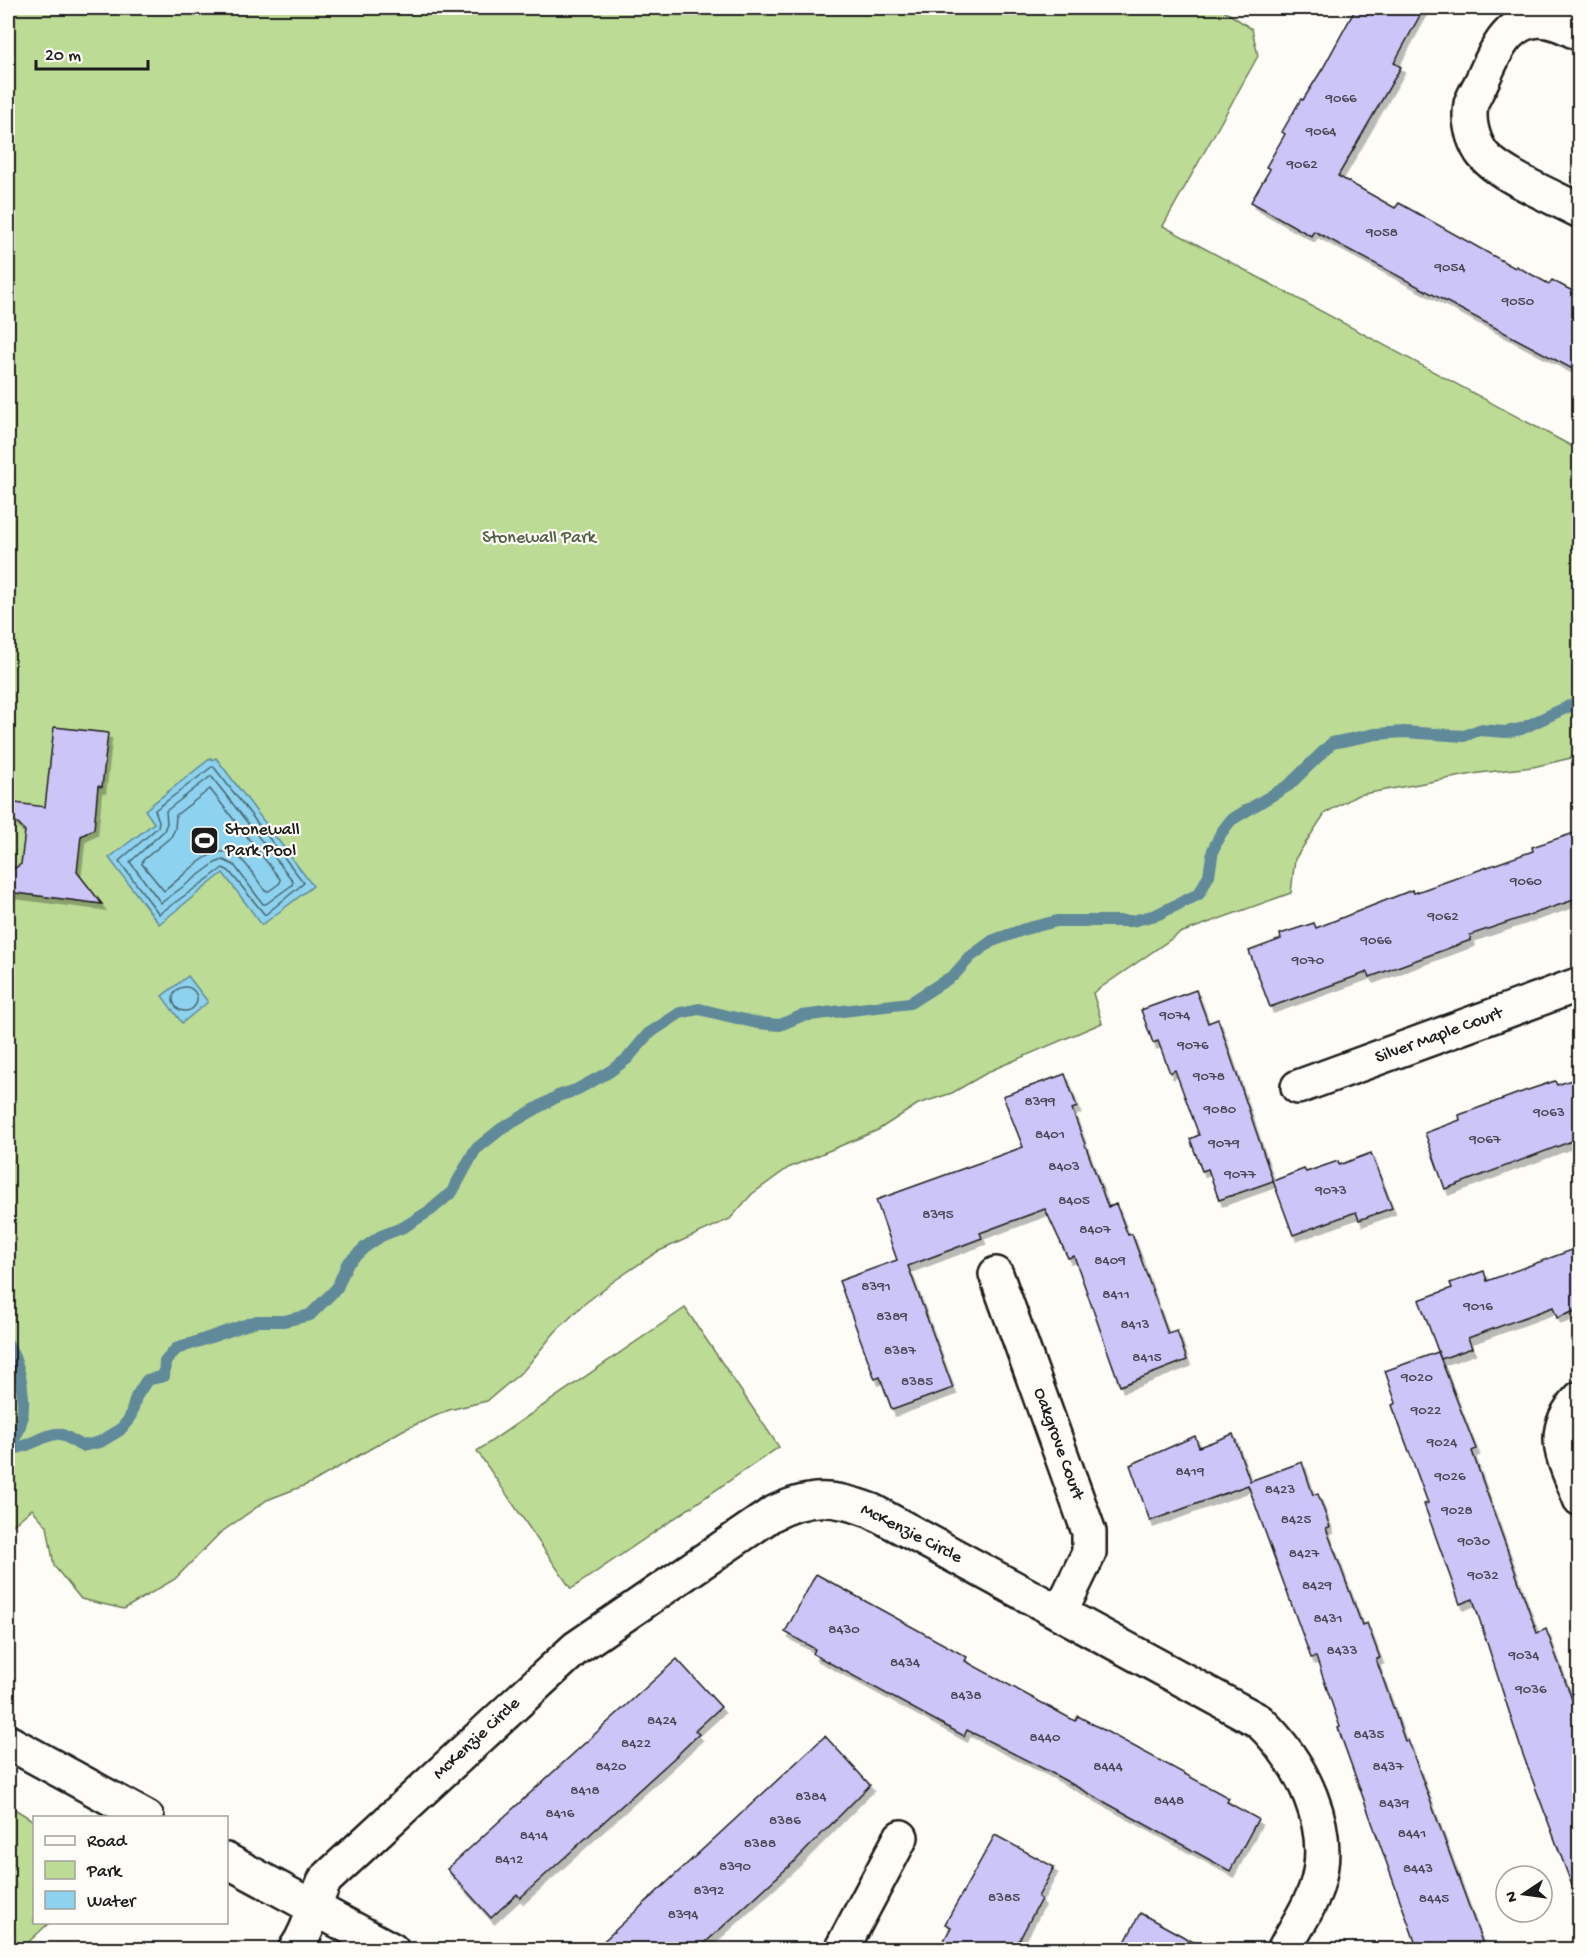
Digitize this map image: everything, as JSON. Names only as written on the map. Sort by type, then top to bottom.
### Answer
[{"type":"street","points":[[1580,34],[1564,25],[1547,21],[1530,21],[1514,29],[1500,44],[1471,102],[1470,121],[1474,139],[1482,153],[1496,167],[1580,211]]},
{"type":"street","name":"Silver Maple Court","points":[[1298,1087],[1580,984]]},
{"type":"street","name":"Oakgrove Court","points":[[996,1274],[1089,1532],[1089,1553],[1060,1613]]},
{"type":"street","points":[[1580,1398],[1566,1413],[1560,1428],[1562,1453],[1580,1499]]},
{"type":"street","name":"McKenzie Circle","points":[[295,1950],[308,1932],[325,1880],[576,1648],[772,1514],[796,1502],[825,1498],[849,1502],[872,1511],[1259,1720],[1279,1740],[1296,1764],[1318,1825],[1324,1856],[1316,1889],[1284,1950]]},
{"type":"street","points":[[8,1742],[143,1816]]},
{"type":"street","points":[[841,1950],[902,1837]]},
{"type":"street","points":[[228,1861],[392,1950]]},
{"type":"green space","name":"Stonewall Park","points":[[8,8],[1220,8],[1252,29],[1258,56],[1163,226],[1579,450],[1579,751],[1571,758],[1533,767],[1479,773],[1358,795],[1325,813],[1295,859],[1291,893],[1180,933],[1093,993],[1102,1023],[992,1070],[952,1093],[918,1104],[878,1130],[788,1168],[752,1194],[730,1219],[657,1252],[614,1281],[583,1305],[555,1332],[524,1370],[487,1401],[449,1410],[403,1430],[311,1483],[267,1500],[220,1533],[175,1579],[124,1609],[81,1599],[54,1566],[47,1526],[32,1509],[8,1529]]},
{"type":"green space","points":[[685,1308],[779,1447],[571,1589],[477,1451]]},
{"type":"green space","points":[[8,1805],[33,1820],[33,1924],[48,1924],[21,1949],[8,1949]]},
{"type":"water","name":"Stonewall Park Pool","points":[[211,758],[212,760],[216,758],[313,886],[262,925],[223,873],[159,924],[109,858],[154,823],[145,810]]},
{"type":"water","points":[[188,976],[208,1002],[182,1023],[162,996]]},
{"type":"building","points":[[1356,8],[1424,8],[1394,63],[1401,67],[1338,176],[1395,208],[1399,203],[1515,268],[1516,266],[1549,284],[1552,280],[1580,295],[1580,373],[1314,231],[1311,236],[1251,202],[1270,169],[1266,167],[1285,134],[1282,132],[1301,99],[1303,100],[1323,68]]},
{"type":"building","points":[[54,727],[108,733],[102,787],[98,786],[94,829],[81,836],[77,872],[102,904],[8,892],[8,873],[21,864],[25,831],[8,814],[8,802],[45,807]]},
{"type":"building","points":[[1580,831],[1580,898],[1470,935],[1471,940],[1370,977],[1368,972],[1270,1007],[1249,951],[1281,939],[1280,934],[1314,923],[1316,928],[1412,890],[1414,893],[1533,851],[1532,847]]},
{"type":"building","points":[[1196,990],[1208,1023],[1218,1019],[1273,1181],[1219,1200],[1208,1169],[1202,1171],[1190,1139],[1199,1135],[1175,1070],[1170,1073],[1158,1041],[1153,1043],[1141,1010]]},
{"type":"building","points":[[1065,1074],[1077,1107],[1072,1109],[1108,1207],[1116,1204],[1128,1235],[1132,1234],[1168,1334],[1177,1331],[1187,1360],[1120,1386],[1074,1256],[1068,1258],[1045,1209],[980,1233],[982,1238],[908,1266],[953,1388],[892,1410],[880,1377],[875,1379],[839,1281],[897,1260],[876,1200],[1023,1147],[1003,1096]]},
{"type":"building","points":[[1580,1077],[1580,1138],[1445,1189],[1425,1133],[1460,1120],[1459,1115],[1522,1092],[1555,1081],[1557,1085]]},
{"type":"building","points":[[1371,1153],[1392,1208],[1359,1220],[1356,1212],[1293,1235],[1273,1181],[1304,1169],[1306,1172],[1338,1161],[1339,1165]]},
{"type":"building","points":[[1580,1247],[1580,1309],[1557,1318],[1553,1307],[1468,1338],[1472,1348],[1441,1359],[1419,1300],[1452,1288],[1450,1283],[1484,1271],[1487,1281]]},
{"type":"building","points":[[1438,1352],[1476,1449],[1472,1451],[1537,1633],[1546,1629],[1580,1721],[1580,1895],[1576,1896],[1522,1752],[1473,1599],[1460,1604],[1424,1504],[1428,1503],[1392,1405],[1396,1403],[1385,1371]]},
{"type":"building","points":[[1233,1434],[1250,1481],[1302,1462],[1313,1495],[1318,1494],[1330,1527],[1326,1528],[1362,1625],[1367,1623],[1380,1658],[1376,1659],[1405,1741],[1408,1740],[1485,1950],[1418,1950],[1338,1728],[1340,1727],[1316,1657],[1311,1658],[1248,1485],[1150,1521],[1130,1465],[1195,1436],[1199,1447]]},
{"type":"building","points":[[816,1574],[967,1657],[965,1661],[1075,1721],[1078,1716],[1229,1798],[1227,1802],[1258,1819],[1230,1871],[1048,1771],[967,1730],[964,1736],[813,1654],[815,1649],[785,1632]]},
{"type":"building","points":[[677,1659],[721,1707],[695,1731],[699,1734],[673,1759],[520,1898],[517,1894],[491,1918],[447,1869]]},
{"type":"building","points":[[825,1736],[870,1785],[797,1859],[697,1950],[594,1950]]},
{"type":"building","points":[[995,1835],[1054,1867],[1038,1897],[1041,1899],[1014,1950],[939,1950],[951,1927],[945,1924]]},
{"type":"building","points":[[1140,1913],[1208,1950],[1121,1950]]},
{"type":"waterway","points":[[8,1449],[21,1447],[55,1434],[63,1435],[82,1446],[100,1442],[120,1430],[130,1418],[136,1397],[147,1380],[164,1376],[165,1362],[176,1349],[257,1321],[284,1321],[310,1315],[337,1288],[347,1264],[365,1247],[431,1210],[452,1192],[475,1150],[501,1129],[558,1096],[576,1090],[609,1072],[627,1059],[648,1034],[680,1013],[699,1009],[757,1023],[780,1025],[801,1016],[910,1003],[954,975],[970,957],[992,941],[1057,921],[1132,921],[1156,915],[1199,894],[1209,875],[1213,850],[1221,833],[1231,820],[1289,785],[1332,743],[1376,734],[1404,732],[1464,736],[1479,730],[1506,732],[1521,729],[1580,701]]},
{"type":"waterway","points":[[8,1345],[18,1369],[23,1397],[20,1424],[16,1437],[8,1447]]},
{"type":"place","name":"Stonewall Park Pool","points":[[204,840]]}]
